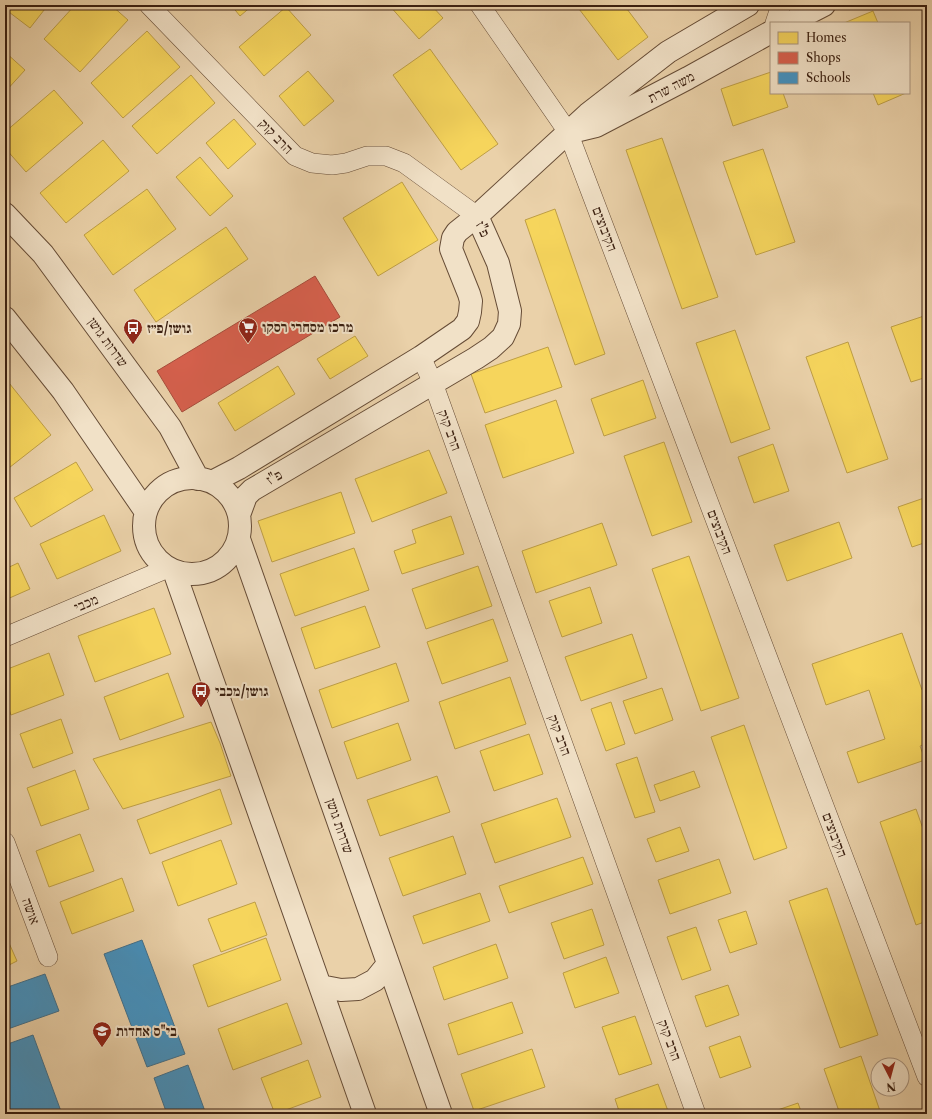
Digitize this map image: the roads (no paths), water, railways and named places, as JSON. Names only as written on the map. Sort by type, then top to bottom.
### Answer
[{"type":"street","name":"הרב קוק","points":[[149,5],[295,156],[312,163],[332,165],[346,163],[366,156],[386,156],[404,163],[478,216]]},
{"type":"street","name":"הקיבוצים","points":[[480,5],[568,132],[927,1077]]},
{"type":"street","name":"משה שרת","points":[[478,216],[588,114],[668,52],[748,5]]},
{"type":"street","points":[[775,22],[781,5]]},
{"type":"street","points":[[791,22],[824,5]]},
{"type":"street","name":"משה שרת","points":[[568,132],[596,126],[688,78],[770,33]]},
{"type":"street","name":"שדרות גושן","points":[[5,214],[43,254],[170,427],[205,480]]},
{"type":"street","name":"פ\"ז","points":[[205,480],[239,468],[421,357],[462,329],[468,322],[471,301],[451,249],[451,244],[457,232],[478,216],[498,264],[510,311],[509,324],[503,337],[491,348],[434,383],[252,490],[246,496],[239,515]]},
{"type":"street","points":[[5,318],[63,391],[146,512]]},
{"type":"street","name":"הרב קוק","points":[[421,357],[434,383],[696,1114]]},
{"type":"street","points":[[185,479],[205,480],[221,488],[229,495],[235,504],[241,527],[239,539],[232,554],[221,566],[206,573],[190,575],[171,570],[155,558],[147,544],[144,528],[146,512],[152,500],[160,490],[166,486],[185,479]]},
{"type":"street","name":"שדרות גושן","points":[[239,539],[442,1114]]},
{"type":"street","points":[[171,570],[365,1114]]},
{"type":"street","name":"מכבי","points":[[5,637],[171,570]]},
{"type":"street","name":"אושה","points":[[5,842],[48,957]]},
{"type":"street","points":[[320,986],[341,990],[358,989],[375,980],[388,964]]},
{"type":"place","name":"מרכז מסחרי רסקו","points":[[248,344]]},
{"type":"place","name":"גושן/פ״ז","points":[[133,345]]},
{"type":"place","name":"גושן/מכבי","points":[[201,708]]},
{"type":"place","name":"בי\"ס אחדות","points":[[102,1048]]}]
